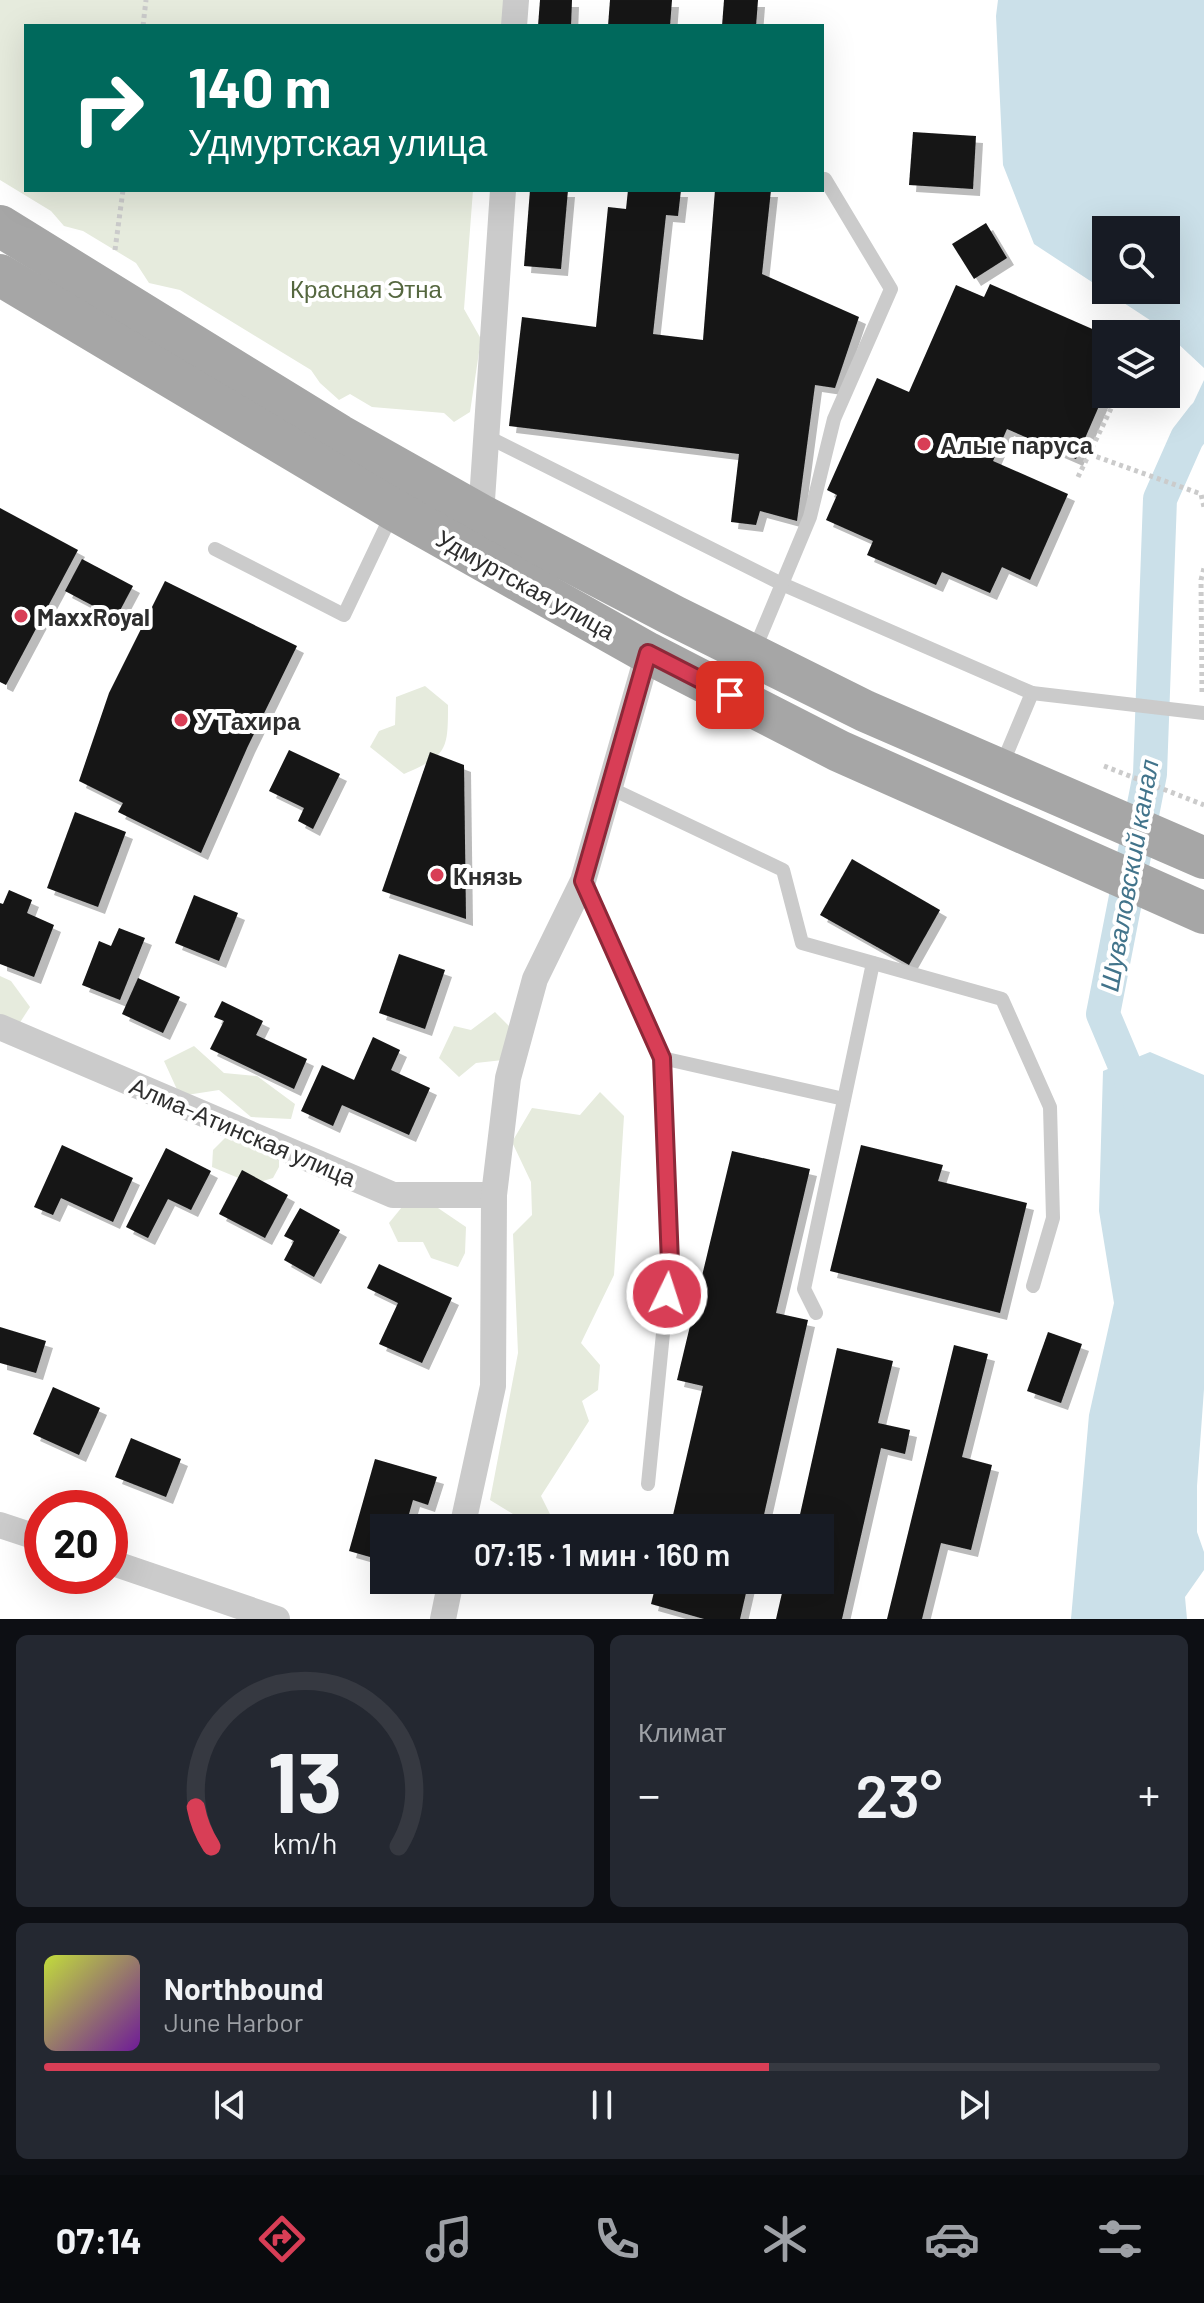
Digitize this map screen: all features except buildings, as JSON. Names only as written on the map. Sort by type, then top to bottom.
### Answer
[{"type":"main road","name":"Удмуртская улица","points":[[0,226],[339,435],[481,515],[865,711],[1204,858]]},
{"type":"main road","name":"Удмуртская улица","points":[[0,275],[394,510],[648,653],[839,751],[1201,911]]},
{"type":"street","points":[[514,24],[516,0]]},
{"type":"street","points":[[481,515],[503,192]]},
{"type":"street","points":[[465,1514],[493,1386],[494,1195],[508,1078],[535,979],[583,881],[648,653]]},
{"type":"street","name":"Алма-Атинская улица","points":[[0,1027],[393,1195],[494,1195]]},
{"type":"street","points":[[0,1525],[24,1533]]},
{"type":"street","points":[[128,1568],[277,1619]]},
{"type":"street","points":[[443,1619],[448,1594]]},
{"type":"lane","points":[[753,655],[810,517],[834,419],[891,289],[825,179]]},
{"type":"lane","points":[[486,436],[782,584],[1032,693],[1204,713]]},
{"type":"lane","points":[[215,549],[344,615],[394,510]]},
{"type":"lane","points":[[1000,770],[1032,693]]},
{"type":"lane","points":[[610,788],[783,870],[802,943],[1002,999],[1050,1107],[1053,1218],[1033,1286]]},
{"type":"lane","points":[[583,881],[662,1058],[670,1263],[648,1484]]},
{"type":"lane","points":[[816,1313],[804,1289],[873,963]]},
{"type":"lane","points":[[662,1058],[844,1099]]},
{"type":"path","points":[[143,24],[146,0]]},
{"type":"path","points":[[115,250],[123,192]]},
{"type":"path","points":[[1078,477],[1111,408]]},
{"type":"path","points":[[1089,454],[1201,494],[1204,507]]},
{"type":"path","points":[[1202,687],[1201,580],[1204,568]]},
{"type":"path","points":[[1104,766],[1204,805]]},
{"type":"green space","name":"Красная Этна","points":[[0,0],[506,0],[504,24],[24,24],[24,192],[473,192],[464,309],[481,339],[470,412],[454,422],[444,413],[372,407],[350,394],[339,400],[311,370],[180,290],[149,283],[136,263],[83,231],[64,226],[51,211],[0,180]]},
{"type":"green space","points":[[425,686],[448,705],[445,742],[437,756],[404,774],[370,747],[379,731],[395,725],[396,697]]},
{"type":"green space","points":[[0,976],[11,981],[30,1007],[17,1027],[0,1019]]},
{"type":"green space","points":[[495,1012],[512,1029],[503,1060],[476,1063],[459,1077],[439,1058],[454,1026],[471,1030]]},
{"type":"green space","points":[[194,1046],[224,1073],[257,1076],[295,1104],[291,1119],[251,1117],[219,1090],[180,1096],[164,1061]]},
{"type":"green space","points":[[600,1092],[624,1116],[614,1275],[581,1343],[600,1365],[598,1390],[582,1401],[589,1421],[541,1496],[550,1514],[513,1514],[490,1500],[518,1353],[513,1234],[532,1215],[531,1182],[512,1142],[532,1108],[580,1115]]},
{"type":"green space","points":[[229,1134],[279,1153],[279,1167],[273,1178],[253,1184],[212,1167],[213,1150]]},
{"type":"green space","points":[[402,1207],[438,1208],[466,1227],[465,1253],[458,1267],[431,1258],[423,1242],[398,1242],[389,1223]]},
{"type":"water","points":[[998,0],[1204,0],[1204,368],[1180,346],[1180,320],[1150,320],[1125,304],[1180,304],[1180,216],[1092,216],[1092,282],[1034,244],[1003,165],[996,16]]},
{"type":"water","points":[[1204,380],[1204,441],[1182,427]]},
{"type":"water","points":[[1150,1052],[1204,1075],[1204,1389],[1197,1532],[1204,1552],[1204,1570],[1185,1597],[1187,1619],[1071,1619],[1089,1415],[1114,1303],[1099,1211],[1103,1071]]},
{"type":"waterway","name":"Шуваловский канал","points":[[1141,1104],[1103,1014],[1150,774],[1160,499],[1187,438],[1204,416]]},
{"type":"place","name":"Алые паруса","points":[[924,444]]},
{"type":"place","name":"MaxxRoyal","points":[[21,616]]},
{"type":"place","name":"У Тахира","points":[[181,720]]},
{"type":"place","name":"Князь","points":[[437,875]]},
{"type":"route","points":[[667,1294],[670,1263],[662,1058],[583,881],[648,653],[730,695]]}]
